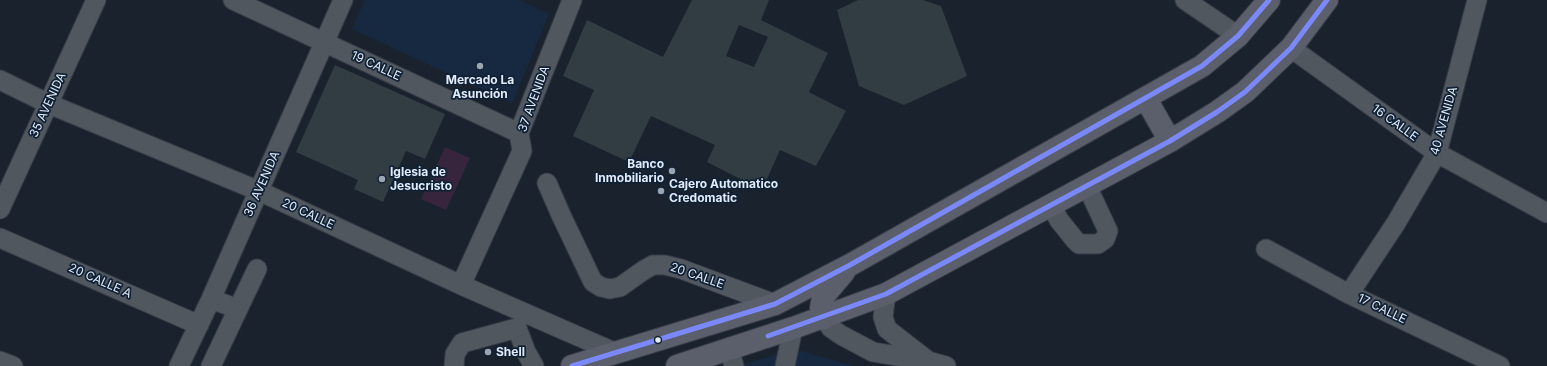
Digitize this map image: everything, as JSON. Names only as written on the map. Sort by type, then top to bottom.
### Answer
[{"type":"main road","points":[[572,366],[774,304],[850,265],[1202,66],[1238,36],[1269,0]]},
{"type":"main road","points":[[677,366],[731,358],[793,328],[824,318],[886,294],[1170,141],[1217,112],[1245,92],[1291,48],[1325,1]]},
{"type":"main road","points":[[1146,99],[1170,141]]},
{"type":"main road","points":[[824,318],[822,308],[826,293],[850,265]]},
{"type":"street","name":"35 AVENIDA","points":[[0,209],[96,0]]},
{"type":"street","name":"19 CALLE","points":[[233,0],[519,133]]},
{"type":"street","name":"36 AVENIDA","points":[[179,366],[211,299],[323,42],[343,0]]},
{"type":"street","points":[[1185,0],[1238,36]]},
{"type":"street","name":"40 AVENIDA","points":[[1350,294],[1396,223],[1437,153],[1477,0]]},
{"type":"street","name":"37 AVENIDA","points":[[461,285],[522,151],[519,133],[570,1]]},
{"type":"street","name":"16 CALLE","points":[[1291,48],[1437,153],[1547,214]]},
{"type":"street","name":"20 CALLE","points":[[0,80],[49,104],[259,191],[461,285],[521,321],[614,352]]},
{"type":"street","name":"20 CALLE","points":[[547,183],[594,282],[601,287],[610,289],[620,287],[653,265],[665,265],[681,269],[774,304]]},
{"type":"street","points":[[1051,206],[1059,220],[1079,244],[1098,244],[1104,239],[1108,232],[1087,186]]},
{"type":"street","name":"20 CALLE A","points":[[0,238],[199,325]]},
{"type":"street","name":"17 CALLE","points":[[1266,249],[1350,294],[1500,366]]},
{"type":"street","points":[[212,366],[257,269]]},
{"type":"street","points":[[886,294],[883,317],[887,328],[928,361]]},
{"type":"street","points":[[211,299],[238,309]]},
{"type":"street","points":[[824,318],[831,328],[871,359],[928,361],[946,366]]},
{"type":"street","points":[[454,366],[455,354],[462,343],[521,321],[526,352],[534,366]]},
{"type":"street","points":[[785,366],[793,328]]},
{"type":"street","points":[[0,361],[13,366]]},
{"type":"shaded area","name":"Mercado La Asunción","points":[[365,0],[520,0],[549,14],[512,103],[352,29]]},
{"type":"shaded area","points":[[445,147],[470,158],[446,210],[421,199]]},
{"type":"shaded area","points":[[794,349],[854,366],[737,366]]},
{"type":"building","points":[[692,0],[769,0],[761,20],[828,53],[809,92],[846,111],[816,166],[780,150],[762,190],[707,162],[715,145],[651,116],[629,162],[573,136],[594,90],[563,76],[587,20],[663,57]],"holes":[[[739,25],[768,37],[754,67],[726,56]]]},
{"type":"building","points":[[858,0],[923,0],[941,6],[967,76],[904,105],[859,86],[837,10]]},
{"type":"building","points":[[335,65],[445,114],[425,159],[406,151],[383,202],[354,189],[358,180],[296,152]]},
{"type":"transit line","points":[[572,366],[775,304],[850,265],[1202,66],[1238,36],[1269,0]]},
{"type":"transit line","points":[[768,336],[886,294],[1170,141],[1217,112],[1245,92],[1291,48],[1327,0]]},
{"type":"place","name":"Mercado La Asunción","points":[[480,66]]},
{"type":"place","name":"Banco Inmobiliario","points":[[672,171]]},
{"type":"place","name":"Iglesia de Jesucristo","points":[[382,179]]},
{"type":"place","name":"Cajero Automatico Credomatic","points":[[661,191]]},
{"type":"place","name":"Shell","points":[[488,352]]}]
